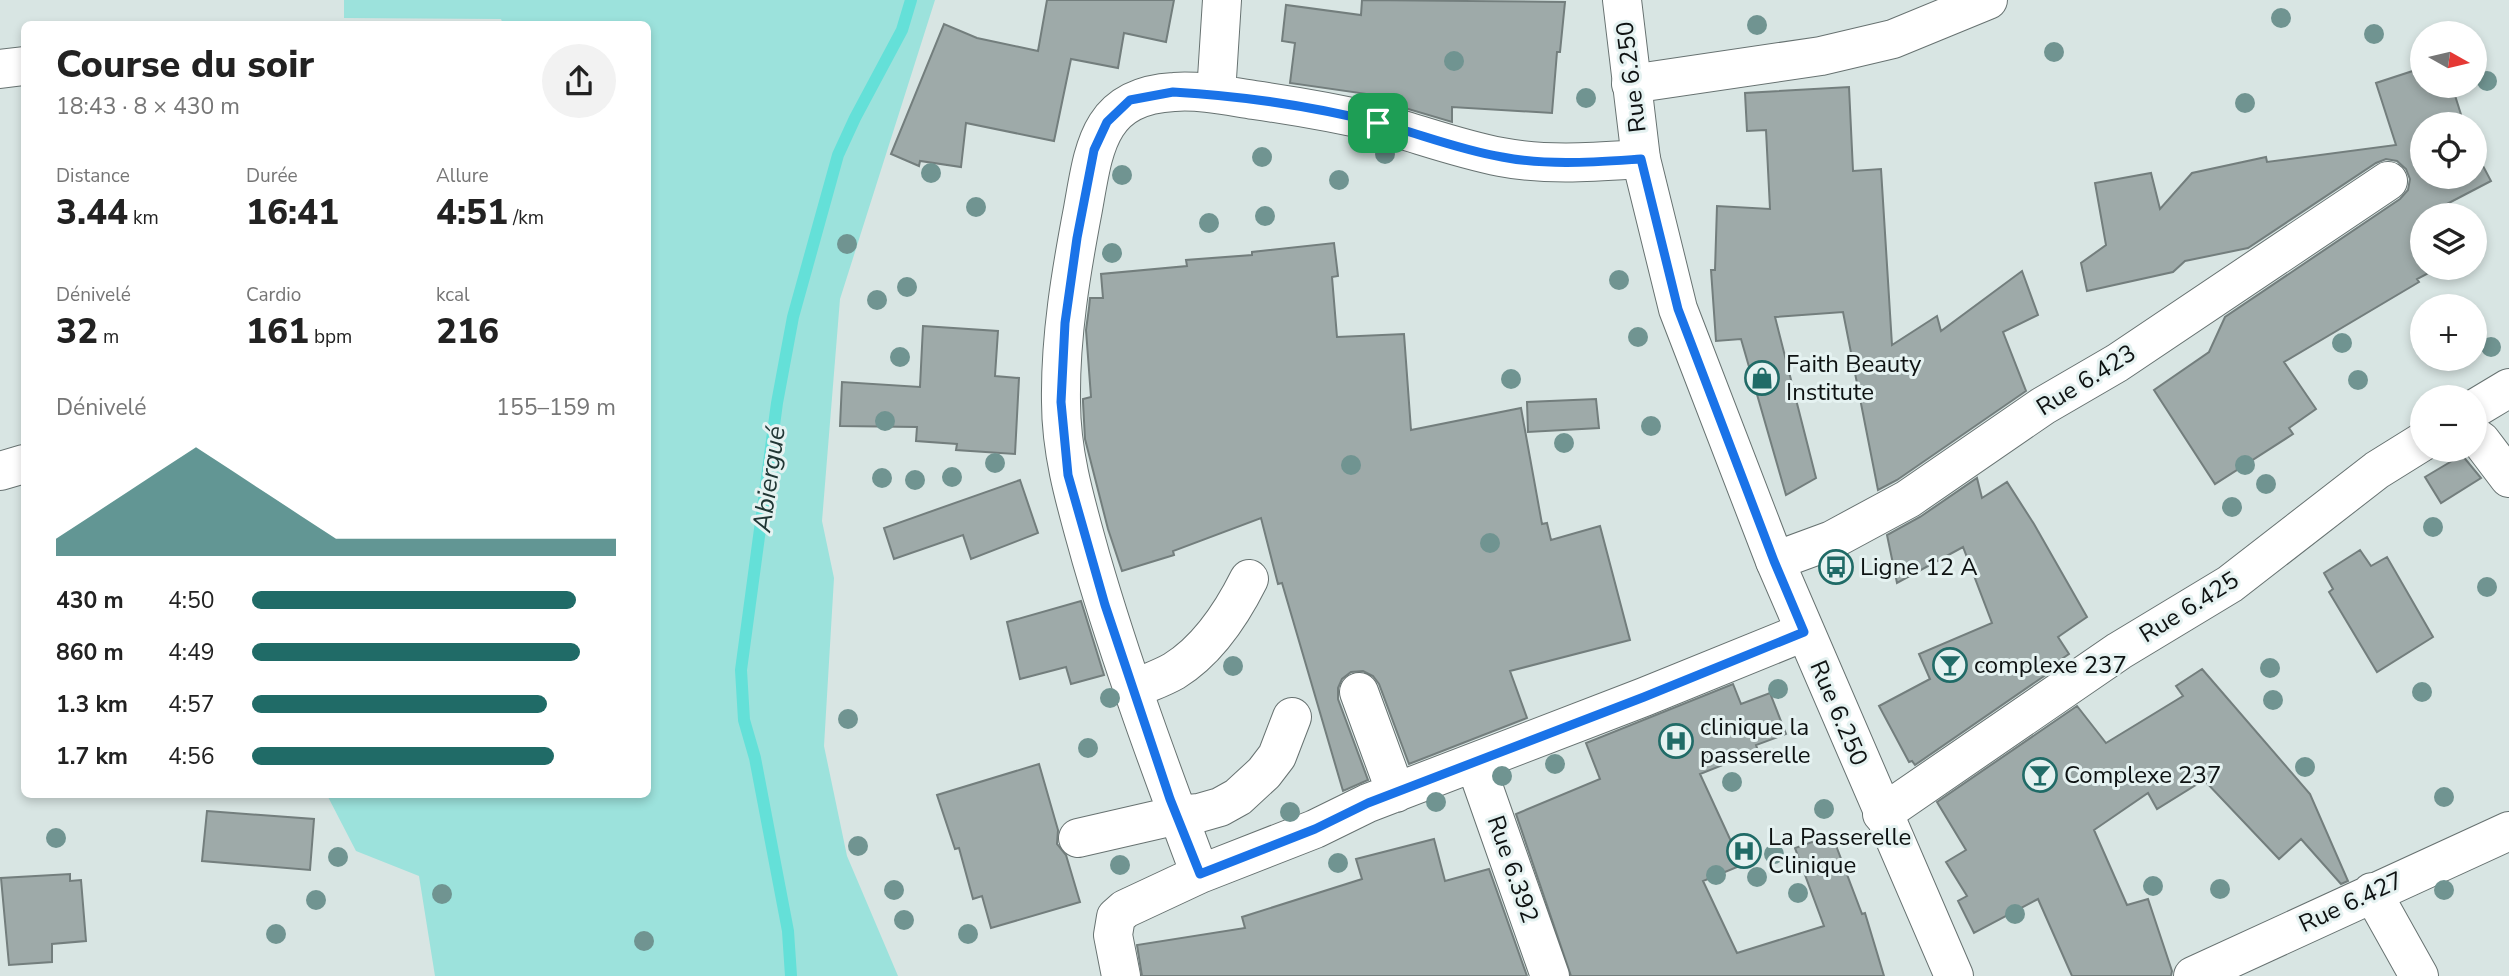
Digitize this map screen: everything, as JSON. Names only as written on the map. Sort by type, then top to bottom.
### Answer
[{"type":"street","points":[[1216,94],[1222,0]]},
{"type":"street","name":"Rue 6.250","points":[[1622,0],[1641,159],[1678,309],[1774,561],[1954,976]]},
{"type":"street","points":[[1631,84],[1833,53],[1893,39],[1988,0]]},
{"type":"street","points":[[0,69],[21,66]]},
{"type":"street","points":[[1200,874],[1105,605],[1068,475],[1061,402],[1067,310],[1094,150],[1107,122],[1130,100],[1173,92],[1216,94],[1313,109],[1378,123],[1502,157],[1557,162],[1641,159]]},
{"type":"street","name":"Rue 6.423","points":[[1774,561],[1832,540],[1908,499],[2043,406],[2117,362],[2388,180]]},
{"type":"street","points":[[2487,401],[2509,388]]},
{"type":"street","points":[[2487,449],[2509,478]]},
{"type":"street","name":"Rue 6.425","points":[[1882,814],[2119,651],[2230,584],[2377,471],[2410,450]]},
{"type":"street","points":[[0,471],[21,465]]},
{"type":"street","points":[[1134,689],[1175,670],[1215,634],[1234,611],[1249,579]]},
{"type":"street","points":[[1121,976],[1113,935],[1116,917],[1125,909],[1200,874],[1315,829],[1368,803],[1804,632]]},
{"type":"street","points":[[1359,692],[1395,793]]},
{"type":"street","points":[[1078,838],[1178,815],[1208,811],[1238,797],[1264,773],[1277,756],[1292,717]]},
{"type":"street","name":"Rue 6.392","points":[[1475,763],[1550,976]]},
{"type":"street","name":"Rue 6.427","points":[[2193,976],[2509,831]]},
{"type":"street","points":[[2372,892],[2419,976]]},
{"type":"shaded area","points":[[344,0],[935,0],[840,299],[822,521],[834,578],[824,746],[847,856],[898,976],[435,976],[419,876],[356,851],[329,798],[651,798],[651,21],[344,18]]},
{"type":"building","points":[[1047,0],[1174,0],[1166,42],[1124,33],[1118,68],[1071,59],[1054,141],[966,123],[961,167],[920,161],[919,166],[891,154],[944,24],[977,38],[1038,51]]},
{"type":"building","points":[[1362,0],[1565,2],[1560,52],[1557,52],[1552,113],[1452,107],[1452,122],[1388,103],[1388,97],[1290,83],[1295,43],[1282,41],[1286,5],[1361,15]]},
{"type":"building","points":[[2410,72],[2410,98],[2456,98],[2460,112],[2410,112],[2410,179],[2406,169],[2397,161],[2386,159],[2248,248],[2185,261],[2173,272],[2087,291],[2081,263],[2106,245],[2095,183],[2151,173],[2160,209],[2192,173],[2266,157],[2267,162],[2396,145],[2376,83]]},
{"type":"building","points":[[1849,87],[1853,171],[1881,169],[1892,345],[1937,316],[1941,331],[2022,271],[2038,315],[2003,332],[2026,391],[1897,480],[1878,490],[1843,312],[1775,317],[1816,478],[1786,495],[1741,339],[1716,341],[1711,270],[1715,270],[1717,206],[1770,209],[1766,130],[1747,131],[1745,93]]},
{"type":"building","points":[[2410,179],[2410,189],[2476,189],[2449,203],[2410,203],[2410,280],[2419,282],[2284,362],[2316,409],[2289,428],[2293,434],[2215,484],[2154,390],[2209,352],[2225,317],[2400,199],[2408,190]]},
{"type":"building","points":[[1334,243],[1338,276],[1332,277],[1337,337],[1404,334],[1411,430],[1521,408],[1542,524],[1547,523],[1551,540],[1600,526],[1630,640],[1510,671],[1527,718],[1409,764],[1379,684],[1373,676],[1363,671],[1351,672],[1342,679],[1338,688],[1338,699],[1368,780],[1343,791],[1282,583],[1278,584],[1261,518],[1173,551],[1174,555],[1122,571],[1108,529],[1085,439],[1083,402],[1083,399],[1091,397],[1086,330],[1090,298],[1103,298],[1101,274],[1187,266],[1186,260],[1252,255],[1252,252]]},
{"type":"building","points":[[923,326],[998,331],[995,376],[1019,378],[1015,454],[956,450],[957,444],[916,441],[917,427],[840,426],[842,382],[920,387]]},
{"type":"building","points":[[1596,399],[1599,428],[1528,432],[1527,402]]},
{"type":"building","points":[[2450,462],[2468,462],[2481,478],[2441,503],[2425,477]]},
{"type":"building","points":[[1977,478],[1982,498],[2007,482],[2087,617],[2058,637],[2069,654],[2047,669],[2050,672],[1915,765],[1912,761],[1909,762],[1879,706],[1930,679],[1919,654],[1992,623],[1963,547],[1897,583],[1887,535],[1920,517]]},
{"type":"building","points":[[1020,480],[1038,533],[971,559],[963,535],[894,559],[884,528]]},
{"type":"building","points":[[2360,550],[2371,566],[2387,557],[2433,637],[2377,672],[2329,592],[2333,589],[2324,573]]},
{"type":"building","points":[[1081,601],[1104,675],[1071,684],[1066,667],[1020,679],[1007,622]]},
{"type":"building","points":[[2202,669],[2310,794],[2348,881],[2341,884],[2301,839],[2279,859],[2204,780],[2157,809],[2148,793],[2094,830],[2127,905],[2148,899],[2172,971],[2171,976],[2072,976],[2038,899],[1974,933],[1958,901],[1967,896],[1946,862],[1966,850],[1937,802],[2077,706],[2106,743],[2183,696],[2176,686]]},
{"type":"building","points":[[1733,684],[1741,704],[1770,693],[1786,734],[1756,745],[1758,751],[1700,774],[1742,865],[1703,881],[1737,953],[1824,926],[1795,848],[1832,835],[1862,914],[1865,913],[1884,976],[1571,976],[1516,814],[1600,779],[1586,743]]},
{"type":"building","points":[[1039,764],[1058,830],[1057,844],[1066,855],[1080,902],[991,928],[982,896],[973,899],[959,848],[955,849],[937,795]]},
{"type":"building","points":[[207,811],[314,819],[310,870],[202,861]]},
{"type":"building","points":[[1434,839],[1445,881],[1489,869],[1527,976],[1142,976],[1137,945],[1245,928],[1242,917],[1362,879],[1356,859]]},
{"type":"building","points":[[70,874],[70,881],[81,880],[86,941],[52,944],[52,962],[9,965],[1,878]]},
{"type":"waterway","name":"Abiergué","points":[[791,976],[788,931],[755,758],[744,720],[741,670],[777,403],[793,317],[838,155],[902,30],[911,0]]},
{"type":"place","name":"Faith Beauty Institute","points":[[1762,378]]},
{"type":"place","name":"Ligne 12 A","points":[[1836,567]]},
{"type":"place","name":"complexe 237","points":[[1950,665]]},
{"type":"place","name":"clinique la passerelle","points":[[1676,741]]},
{"type":"place","name":"Complexe 237","points":[[2040,775]]},
{"type":"place","name":"La Passerelle Clinique","points":[[1744,851]]},
{"type":"route","points":[[1173,92],[1216,94],[1313,109],[1378,123],[1502,157],[1547,162],[1641,159],[1678,309],[1774,561],[1804,632],[1368,803],[1315,829],[1200,874],[1170,799],[1105,605],[1068,475],[1061,402],[1065,323],[1077,238],[1094,150],[1107,122],[1130,100],[1173,92]]}]
